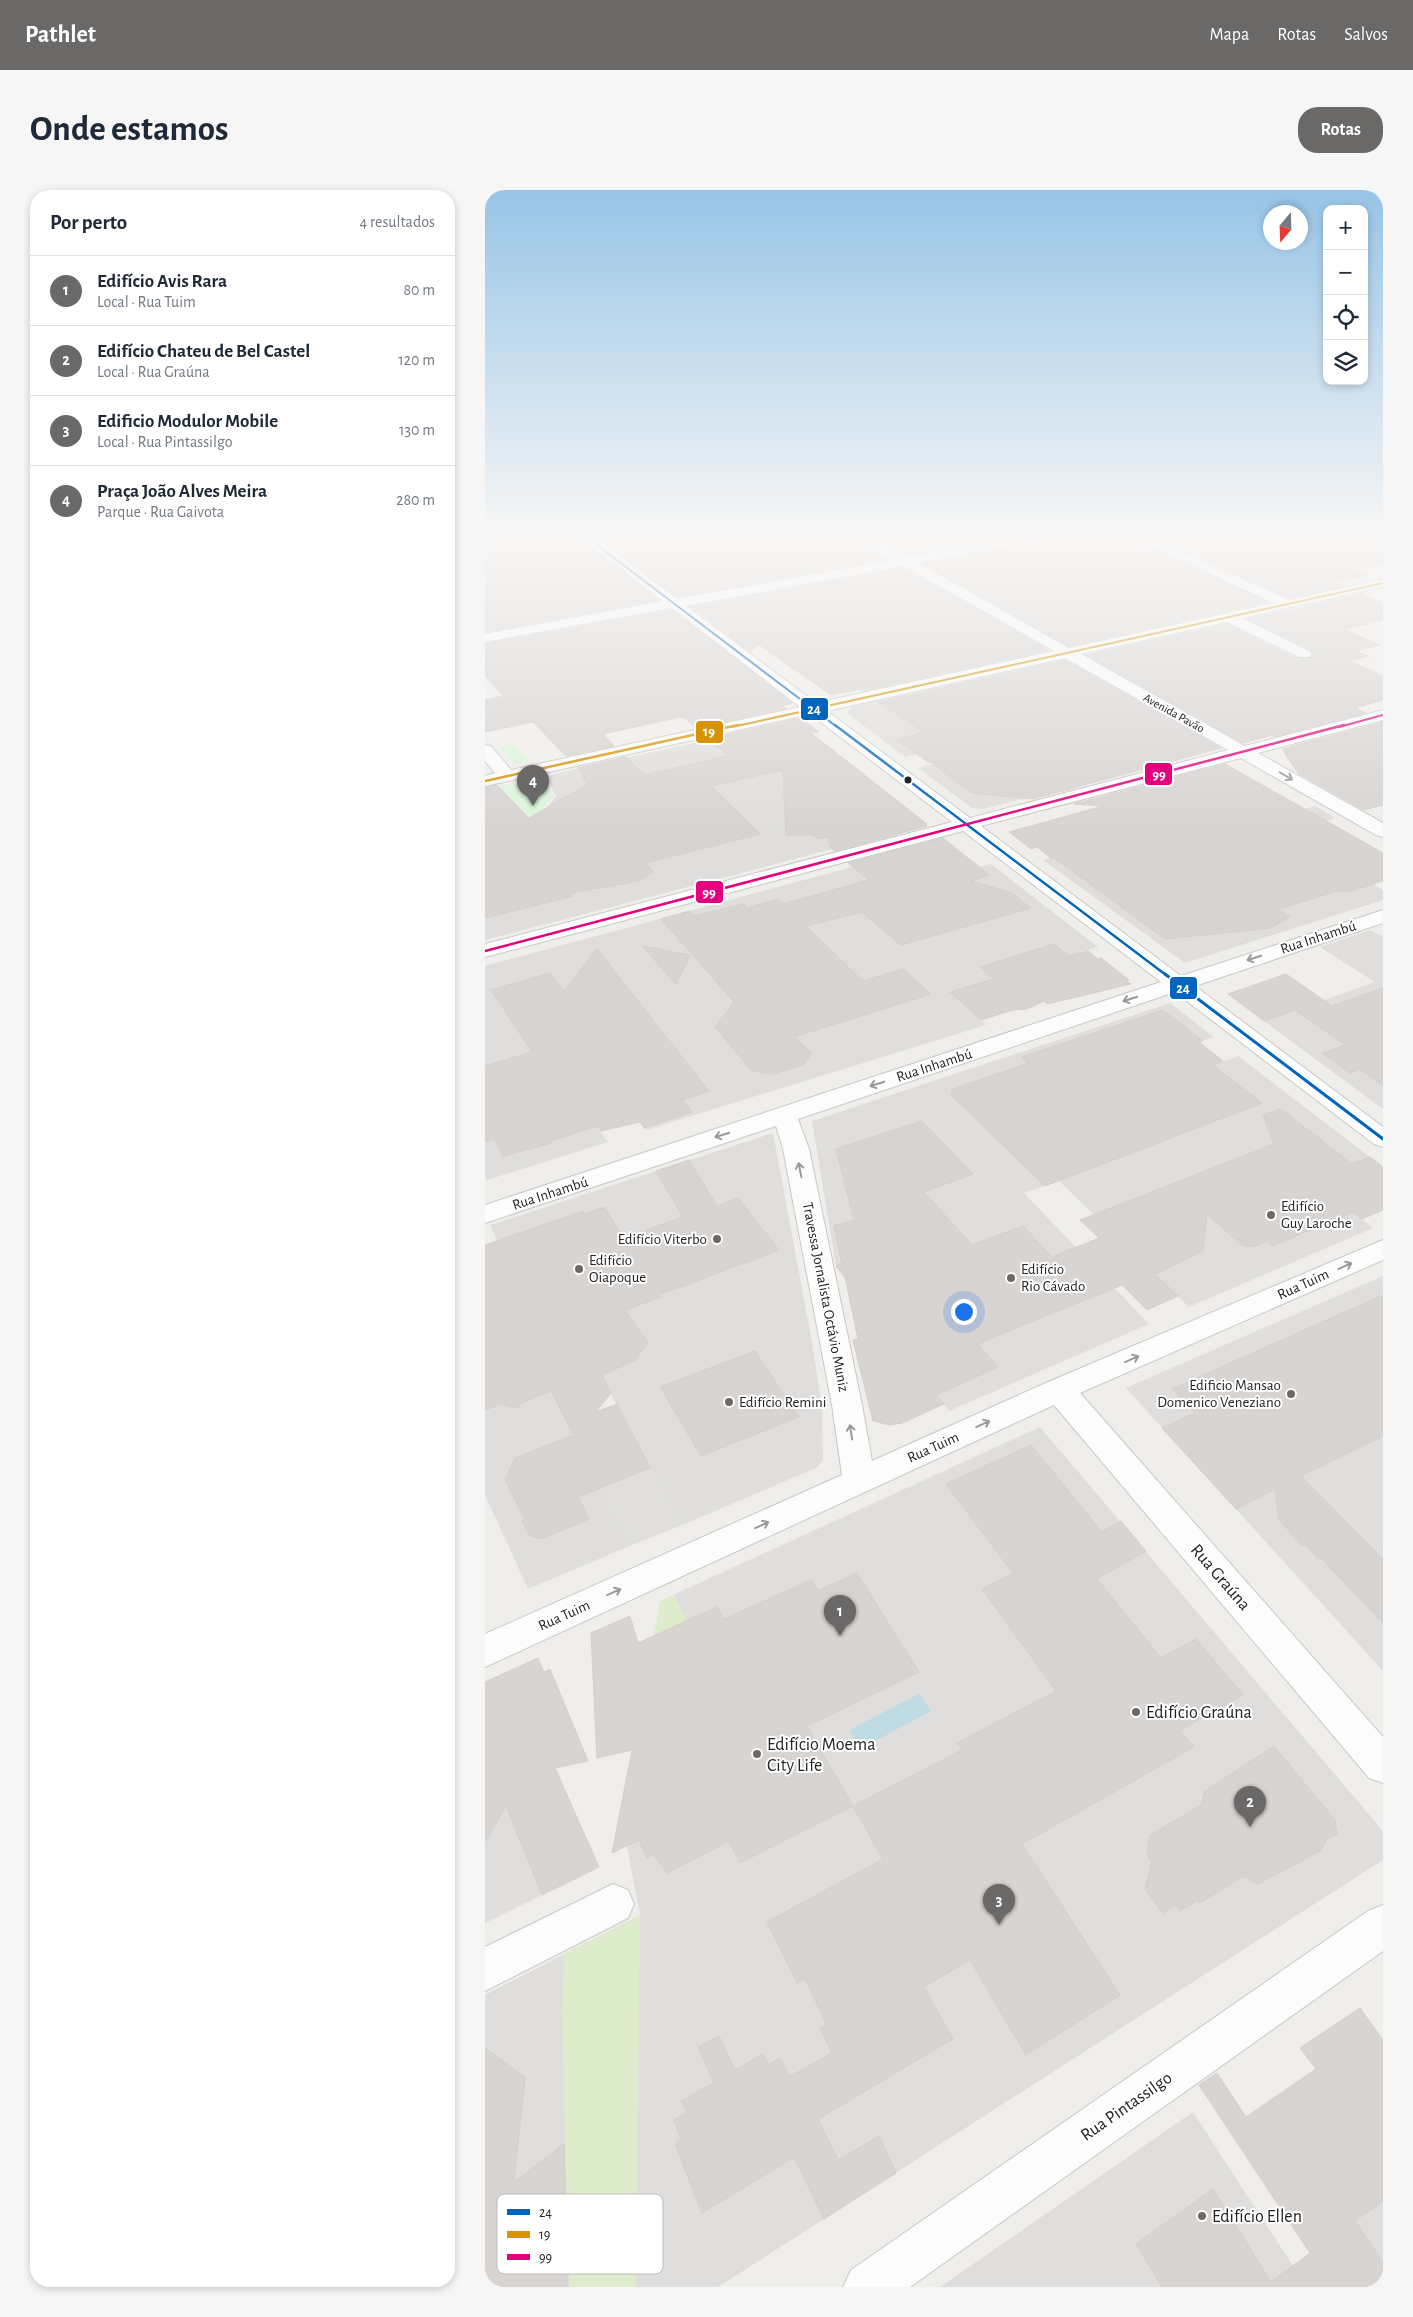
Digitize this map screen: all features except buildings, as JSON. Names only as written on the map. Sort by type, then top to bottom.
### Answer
[{"type":"street","points":[[485,638],[508,634]]},
{"type":"street","points":[[715,634],[1383,1139]]},
{"type":"street","name":"Avenida Pavão","points":[[1034,634],[1383,831]]},
{"type":"street","points":[[485,781],[1150,634]]},
{"type":"street","points":[[1263,634],[1305,654]]},
{"type":"street","points":[[485,952],[1383,715]]},
{"type":"street","points":[[485,750],[507,776]]},
{"type":"street","name":"Rua Inhambú","points":[[485,1214],[1383,916]]},
{"type":"street","name":"Travessa Jornalista Octávio Muniz","points":[[784,1114],[796,1149],[847,1405],[859,1481]]},
{"type":"street","name":"Rua Tuim","points":[[487,1645],[859,1481],[1059,1390],[1383,1249]]},
{"type":"street","name":"Rua Graúna","points":[[1059,1390],[1383,1764]]},
{"type":"street","points":[[485,1970],[613,1904]]},
{"type":"street","name":"Rua Pintassilgo","points":[[868,2287],[1383,1926]]},
{"type":"shaded area","points":[[931,690],[999,735],[905,757],[847,713],[851,707]]},
{"type":"shaded area","points":[[752,730],[871,839],[485,940],[485,859],[530,820],[540,816],[556,796],[546,776]]},
{"type":"shaded area","points":[[999,735],[1122,774],[983,809],[972,808],[918,768],[1014,745]]},
{"type":"shaded area","points":[[1315,806],[1336,818],[1199,858],[1306,844],[1383,890],[1383,900],[1185,963],[1043,860],[1155,828],[1244,827]]},
{"type":"shaded area","points":[[991,864],[1098,947],[951,993],[986,1025],[646,1130],[581,1038],[545,1049],[608,1142],[487,1180],[485,1175],[485,966],[852,867],[883,894]]},
{"type":"shaded area","points":[[1370,930],[1383,937],[1383,1109],[1264,1021],[1375,982],[1320,947]]},
{"type":"shaded area","points":[[1170,1003],[1214,1037],[1059,1091],[1214,1065],[1238,1056],[1370,1157],[1314,1179],[1373,1228],[1189,1307],[1059,1181],[1024,1193],[1149,1324],[949,1411],[836,1266],[812,1121]]},
{"type":"shaded area","points":[[773,1133],[812,1342],[822,1408],[823,1460],[816,1468],[680,1526],[608,1388],[560,1408],[632,1545],[528,1589],[485,1495],[485,1363],[546,1340],[490,1225]]},
{"type":"shaded area","points":[[1383,1276],[1383,1671],[1126,1388]]},
{"type":"shaded area","points":[[1040,1427],[1383,1831],[1383,1860],[718,2287],[485,2287],[485,1995],[640,1915],[627,1846],[618,1826],[687,1621],[673,1595]]},
{"type":"shaded area","points":[[650,1468],[680,1526],[632,1545],[602,1488]]},
{"type":"shaded area","points":[[485,1750],[542,1895],[485,1923]]},
{"type":"shaded area","points":[[1193,2112],[1293,2266],[1383,2200],[1383,2287],[940,2287]]},
{"type":"green space","points":[[514,744],[530,761],[514,764],[499,747]]},
{"type":"green space","points":[[543,776],[554,796],[532,819],[500,786]]},
{"type":"green space","points":[[673,1595],[687,1621],[654,1636],[660,1601]]},
{"type":"green space","points":[[640,1915],[637,2194],[567,2194],[562,2012],[564,1954]]},
{"type":"green space","points":[[569,2274],[636,2274],[636,2287],[569,2287]]},
{"type":"water","points":[[919,1694],[931,1711],[860,1749],[849,1730]]},
{"type":"transit line","name":"24","points":[[715,634],[1383,1139]]},
{"type":"transit line","name":"19","points":[[485,781],[1152,634]]},
{"type":"transit line","name":"99","points":[[485,951],[1383,715]]},
{"type":"place","name":"Praça João Alves Meira","points":[[533,806]]},
{"type":"place","name":"Edifício Guy Laroche","points":[[1271,1215]]},
{"type":"place","name":"Edifício Viterbo","points":[[717,1239]]},
{"type":"place","name":"Edifício Oiapoque","points":[[579,1269]]},
{"type":"place","name":"Edifício Rio Cávado","points":[[1011,1278]]},
{"type":"place","name":"Edificio Mansao Domenico Veneziano","points":[[1291,1394]]},
{"type":"place","name":"Edifício Remini","points":[[729,1402]]},
{"type":"place","name":"Edifício Avis Rara","points":[[840,1636]]},
{"type":"place","name":"Edifício Graúna","points":[[1136,1712]]},
{"type":"place","name":"Edifício Moema City Life","points":[[757,1754]]},
{"type":"place","name":"Edifício Chateu de Bel Castel","points":[[1250,1827]]},
{"type":"place","name":"Edificio Modulor Mobile","points":[[999,1925]]},
{"type":"place","name":"Edifício Ellen","points":[[1202,2216]]}]
